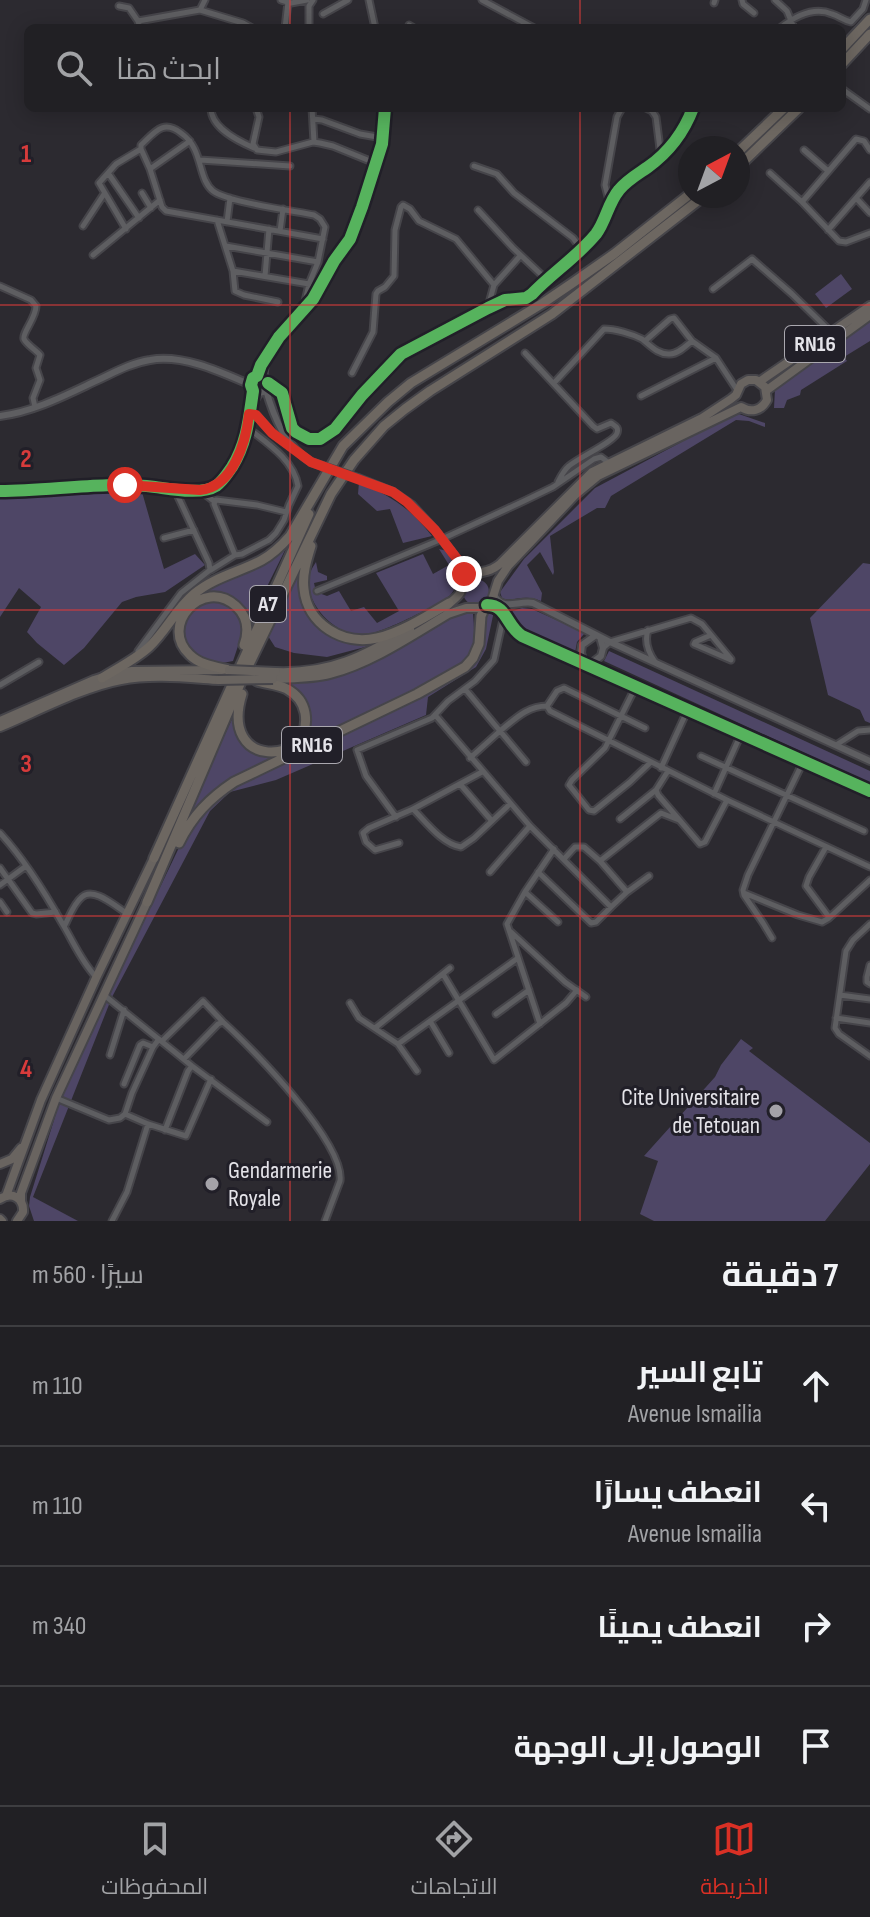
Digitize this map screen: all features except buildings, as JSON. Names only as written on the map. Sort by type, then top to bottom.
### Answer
[{"type":"highway","points":[[846,45],[870,19]]},
{"type":"highway","points":[[846,60],[870,34]]},
{"type":"highway","points":[[750,141],[780,112]]},
{"type":"highway","points":[[750,155],[795,112]]},
{"type":"highway","name":"A7","points":[[154,858],[324,484],[347,452],[422,378],[574,282],[678,203]]},
{"type":"highway","name":"A7","points":[[147,902],[243,677],[331,494],[354,460],[384,426],[430,391],[552,314],[689,208]]},
{"type":"highway","name":"RN16","points":[[759,382],[870,306]]},
{"type":"highway","name":"RN16","points":[[767,390],[870,315]]},
{"type":"highway","points":[[102,678],[150,646],[193,594],[209,583],[262,560],[279,548],[290,536],[343,446],[388,402],[422,378]]},
{"type":"highway","name":"RN16","points":[[17,1221],[25,1217],[21,1193],[56,1098],[147,902],[154,895],[187,827],[201,809],[216,794],[247,775],[461,670],[477,649],[481,616],[508,566],[591,481],[741,407],[750,411],[760,409],[767,400],[767,390],[759,382],[748,380],[714,411],[681,430],[596,469],[500,564],[490,571],[472,576]]},
{"type":"highway","points":[[430,391],[354,465],[319,526],[309,552],[303,588],[314,617],[325,628],[360,640],[394,632],[449,603]]},
{"type":"highway","points":[[736,392],[741,407]]},
{"type":"highway","points":[[472,608],[464,602],[460,593],[462,583],[472,576],[486,577],[494,591]]},
{"type":"highway","points":[[249,679],[339,665],[376,649],[433,616],[460,593]]},
{"type":"highway","points":[[21,1202],[15,1197],[3,1198],[41,1100],[154,858],[177,796],[241,654],[247,633],[247,622],[232,602],[209,597],[196,601],[188,608],[181,622],[180,638],[183,647],[197,660],[229,670],[274,675],[317,677],[364,662],[448,614],[486,606]]},
{"type":"highway","points":[[0,721],[102,678],[132,671],[218,675],[249,679],[273,684],[288,690],[302,703],[305,728],[299,739],[278,752],[262,751],[248,744],[240,734],[238,711],[253,660]]},
{"type":"highway","points":[[0,727],[123,679],[218,675],[229,670]]},
{"type":"highway","points":[[0,1164],[12,1159],[24,1145]]},
{"type":"street","points":[[285,24],[285,1],[310,0],[309,24]]},
{"type":"street","points":[[323,14],[348,0]]},
{"type":"street","points":[[369,0],[374,24]]},
{"type":"street","points":[[482,0],[527,24]]},
{"type":"street","points":[[742,0],[754,13]]},
{"type":"street","points":[[775,0],[787,11],[793,24]]},
{"type":"street","points":[[785,24],[807,13],[823,12],[851,22],[863,9],[866,0]]},
{"type":"street","points":[[138,21],[202,4],[239,24]]},
{"type":"street","points":[[119,6],[129,8],[139,24]]},
{"type":"street","points":[[846,91],[870,109]]},
{"type":"street","points":[[211,112],[212,117],[231,137],[255,149],[276,152],[314,142],[375,163]]},
{"type":"street","points":[[255,149],[257,112]]},
{"type":"street","points":[[312,112],[314,142]]},
{"type":"street","points":[[0,491],[108,484],[175,490],[205,490],[216,486],[244,445],[250,411],[267,356],[279,337],[313,299],[350,239],[383,138],[385,112]]},
{"type":"street","points":[[610,205],[605,185],[620,112]]},
{"type":"street","points":[[653,112],[661,157]]},
{"type":"street","points":[[0,416],[35,407],[130,365],[161,359],[185,362],[279,390],[292,428],[309,439],[325,437],[401,354],[505,300],[526,298],[582,250],[598,232],[619,190],[661,157],[684,129],[691,112]]},
{"type":"street","points":[[313,119],[383,138]]},
{"type":"street","points":[[126,229],[99,183],[116,164],[141,149],[143,143],[162,127],[171,126],[190,141],[215,193],[314,215],[320,219],[325,227],[323,239],[303,310]]},
{"type":"street","points":[[802,202],[856,139],[864,141],[870,150]]},
{"type":"street","points":[[150,169],[190,141]]},
{"type":"street","points":[[141,149],[163,209],[168,213],[323,239]]},
{"type":"street","points":[[804,150],[828,171]]},
{"type":"street","points":[[200,160],[290,166]]},
{"type":"street","points":[[474,166],[497,174],[514,193],[573,238],[582,250]]},
{"type":"street","points":[[108,173],[139,218]]},
{"type":"street","points":[[770,173],[842,242],[870,233]]},
{"type":"street","points":[[828,230],[870,182]]},
{"type":"street","points":[[142,193],[151,208]]},
{"type":"street","points":[[83,226],[104,194]]},
{"type":"street","points":[[227,222],[230,198]]},
{"type":"street","points":[[856,198],[870,213]]},
{"type":"street","points":[[93,255],[160,200]]},
{"type":"street","points":[[352,373],[373,332],[376,294],[394,276],[395,230],[403,205],[419,221],[456,239],[494,285]]},
{"type":"street","points":[[280,231],[283,209]]},
{"type":"street","points":[[478,210],[547,280]]},
{"type":"street","points":[[217,220],[233,271],[234,289],[237,293],[278,302]]},
{"type":"street","points":[[265,276],[269,229]]},
{"type":"street","points":[[225,246],[318,262]]},
{"type":"street","points":[[488,308],[494,285],[520,255]]},
{"type":"street","points":[[713,289],[752,259],[832,333]]},
{"type":"street","points":[[233,271],[309,284]]},
{"type":"street","points":[[0,286],[31,300],[36,306],[34,318],[24,337],[40,355],[36,368],[40,380],[33,398],[35,407]]},
{"type":"street","points":[[645,341],[672,318],[692,341],[716,358],[736,392]]},
{"type":"street","points":[[554,383],[604,329],[613,329],[671,354],[692,341]]},
{"type":"street","points":[[525,353],[594,428],[611,423],[618,431],[604,445],[566,468],[557,484]]},
{"type":"street","points":[[641,396],[716,358]]},
{"type":"street","points":[[260,385],[292,447]]},
{"type":"street","points":[[250,411],[272,433],[311,462],[393,492],[407,502],[425,518],[472,576]]},
{"type":"street","points":[[119,667],[146,643],[184,589],[235,555],[269,540],[281,526],[298,486],[295,475],[282,457],[248,428]]},
{"type":"street","points":[[317,591],[442,539],[557,484],[598,457],[605,458],[609,463]]},
{"type":"street","points":[[175,490],[210,570]]},
{"type":"street","points":[[205,490],[206,495],[215,502],[235,555]]},
{"type":"street","points":[[215,502],[286,512]]},
{"type":"street","points":[[164,538],[194,530]]},
{"type":"street","points":[[494,591],[503,605],[533,603],[597,636],[870,761]]},
{"type":"street","points":[[486,606],[493,605],[503,613],[511,627],[522,636],[870,791]]},
{"type":"street","points":[[396,817],[366,776],[357,750],[436,716],[448,701],[481,676],[494,660],[503,613]]},
{"type":"street","points":[[586,665],[600,658],[603,648],[610,642],[691,618],[699,621],[711,635],[731,660],[694,644],[711,635]]},
{"type":"street","points":[[501,630],[511,627]]},
{"type":"street","points":[[648,629],[646,643],[656,663]]},
{"type":"street","points":[[597,636],[603,648]]},
{"type":"street","points":[[586,665],[581,648],[586,640],[597,636]]},
{"type":"street","points":[[0,685],[39,662]]},
{"type":"street","points":[[636,685],[609,741],[569,784],[594,811],[650,763]]},
{"type":"street","points":[[470,758],[530,709],[547,706],[557,691],[564,688],[645,728]]},
{"type":"street","points":[[465,689],[526,762]]},
{"type":"street","points":[[547,706],[550,711],[650,763],[870,867]]},
{"type":"street","points":[[661,768],[688,709]]},
{"type":"street","points":[[436,716],[530,826],[611,907]]},
{"type":"street","points":[[835,746],[858,731],[870,730]]},
{"type":"street","points":[[714,794],[741,734]]},
{"type":"street","points":[[701,756],[864,831]]},
{"type":"street","points":[[772,938],[743,892],[748,875],[803,762]]},
{"type":"street","points":[[620,819],[656,790],[668,771]]},
{"type":"street","points":[[399,843],[375,850],[366,842],[363,833],[482,772]]},
{"type":"street","points":[[460,784],[492,821]]},
{"type":"street","points":[[656,790],[703,844],[727,800]]},
{"type":"street","points":[[413,809],[456,847],[465,846],[510,804]]},
{"type":"street","points":[[600,861],[661,813],[680,820]]},
{"type":"street","points":[[490,872],[530,826]]},
{"type":"street","points":[[0,833],[26,866],[96,978]]},
{"type":"street","points":[[564,859],[575,847],[581,846],[600,861],[627,892]]},
{"type":"street","points":[[826,847],[806,886],[829,918]]},
{"type":"street","points":[[540,1024],[508,921],[554,849]]},
{"type":"street","points":[[0,885],[26,866]]},
{"type":"street","points":[[0,868],[33,914],[56,912]]},
{"type":"street","points":[[538,872],[591,923],[598,921],[627,892],[649,876]]},
{"type":"street","points":[[743,892],[817,922],[829,918],[870,880]]},
{"type":"street","points":[[525,892],[558,922]]},
{"type":"street","points":[[64,926],[87,894],[95,894],[128,914]]},
{"type":"street","points":[[0,902],[7,912]]},
{"type":"street","points":[[870,924],[847,947],[835,1028],[870,1056]]},
{"type":"street","points":[[509,930],[565,982],[586,997]]},
{"type":"street","points":[[398,1044],[518,958]]},
{"type":"street","points":[[870,965],[867,977],[870,984]]},
{"type":"street","points":[[375,1028],[450,968]]},
{"type":"street","points":[[443,974],[494,1060],[569,1000],[577,990]]},
{"type":"street","points":[[496,1014],[529,990]]},
{"type":"street","points":[[103,994],[267,1122]]},
{"type":"street","points":[[840,995],[870,999]]},
{"type":"street","points":[[56,1098],[109,1120],[117,1120],[125,1114],[153,1047],[203,1001],[306,1109],[335,1158],[341,1174],[340,1181],[325,1221]]},
{"type":"street","points":[[350,1003],[359,1018],[398,1044],[417,1071]]},
{"type":"street","points":[[110,1055],[124,1010]]},
{"type":"street","points":[[836,1018],[870,1023]]},
{"type":"street","points":[[430,1021],[449,1053]]},
{"type":"street","points":[[184,1059],[223,1022]]},
{"type":"street","points":[[124,1084],[140,1045],[143,1043],[153,1047]]},
{"type":"street","points":[[165,1130],[192,1066]]},
{"type":"street","points":[[125,1114],[186,1136],[211,1079]]},
{"type":"street","points":[[112,1221],[127,1192],[148,1124]]},
{"type":"shaded area","points":[[841,274],[852,289],[826,308],[815,294]]},
{"type":"shaded area","points":[[870,318],[870,341],[844,357],[847,361],[801,390],[800,395],[787,400],[784,408],[774,408],[775,389]]},
{"type":"shaded area","points":[[736,413],[765,423],[765,427],[736,420],[611,496],[605,508],[597,508],[550,536],[553,575],[540,552],[527,565],[542,593],[541,601],[502,598],[500,592],[524,559],[595,488]]},
{"type":"shaded area","points":[[359,482],[399,504],[416,517],[432,536],[403,543],[390,509],[377,511],[358,494]]},
{"type":"shaded area","points":[[142,492],[164,569],[195,554],[205,565],[165,592],[122,602],[84,648],[64,665],[27,632],[41,607],[19,588],[0,617],[0,498]]},
{"type":"shaded area","points":[[291,538],[250,621],[241,606],[229,597],[215,593],[197,594]]},
{"type":"shaded area","points":[[439,549],[447,551],[460,577],[452,593],[431,607],[380,631],[363,635],[344,631],[327,620],[310,595],[308,579],[316,562],[318,572],[327,576],[327,580],[314,583],[316,592],[327,596],[339,591],[351,611],[364,607],[377,623],[399,611],[376,573],[423,554],[433,574],[449,565]]},
{"type":"shaded area","points":[[863,563],[870,564],[870,723],[865,721],[860,710],[828,695],[810,618]]},
{"type":"shaded area","points":[[301,567],[301,595],[310,618],[319,627],[342,640],[359,643],[381,640],[327,657],[275,647],[268,636]]},
{"type":"shaded area","points":[[476,579],[485,583],[489,592],[485,601],[476,605],[467,601],[463,592],[467,583]]},
{"type":"shaded area","points":[[206,601],[219,601],[233,609],[241,624],[241,637],[233,661],[216,663],[202,659],[186,644],[183,625],[187,616]]},
{"type":"shaded area","points":[[532,609],[583,632],[575,653],[519,628],[510,612]]},
{"type":"shaded area","points":[[494,611],[486,649],[476,667],[428,697],[426,715],[276,780],[230,792],[210,811],[112,997],[33,1197],[78,1221],[34,1221],[29,1206],[30,1197],[59,1104],[185,835],[219,796],[252,774],[467,666],[486,613]]},
{"type":"shaded area","points":[[463,612],[473,614],[473,643],[468,656],[455,668],[256,765],[214,791],[188,814],[232,719],[242,743],[258,753],[282,752],[295,739],[304,724],[302,704],[278,683],[317,681],[359,669]]},
{"type":"shaded area","points":[[609,651],[870,771],[870,783],[604,661]]},
{"type":"shaded area","name":"Cite Universitaire de Tetouan","points":[[741,1039],[753,1048],[749,1051],[870,1143],[870,1164],[825,1221],[654,1221],[640,1214],[658,1161],[644,1156],[715,1077]]},
{"type":"cycle path","points":[[0,491],[116,485],[195,491],[210,489],[221,482],[237,458],[244,440],[253,378],[279,337],[313,299],[350,239],[382,144],[385,112]]},
{"type":"cycle path","points":[[268,383],[282,393],[292,428],[309,439],[320,439],[335,429],[401,354],[505,300],[526,298],[532,294],[596,234],[619,190],[669,148],[691,112]]},
{"type":"cycle path","points":[[487,605],[499,608],[522,636],[870,791]]},
{"type":"place","name":"Cite Universitaire de Tetouan","points":[[776,1111]]},
{"type":"place","name":"Gendarmerie Royale","points":[[212,1184]]},
{"type":"route","points":[[125,485],[175,490],[200,490],[216,486],[244,445],[249,414],[256,415],[283,443],[311,462],[393,492],[407,502],[435,530],[461,564],[464,574]]}]
